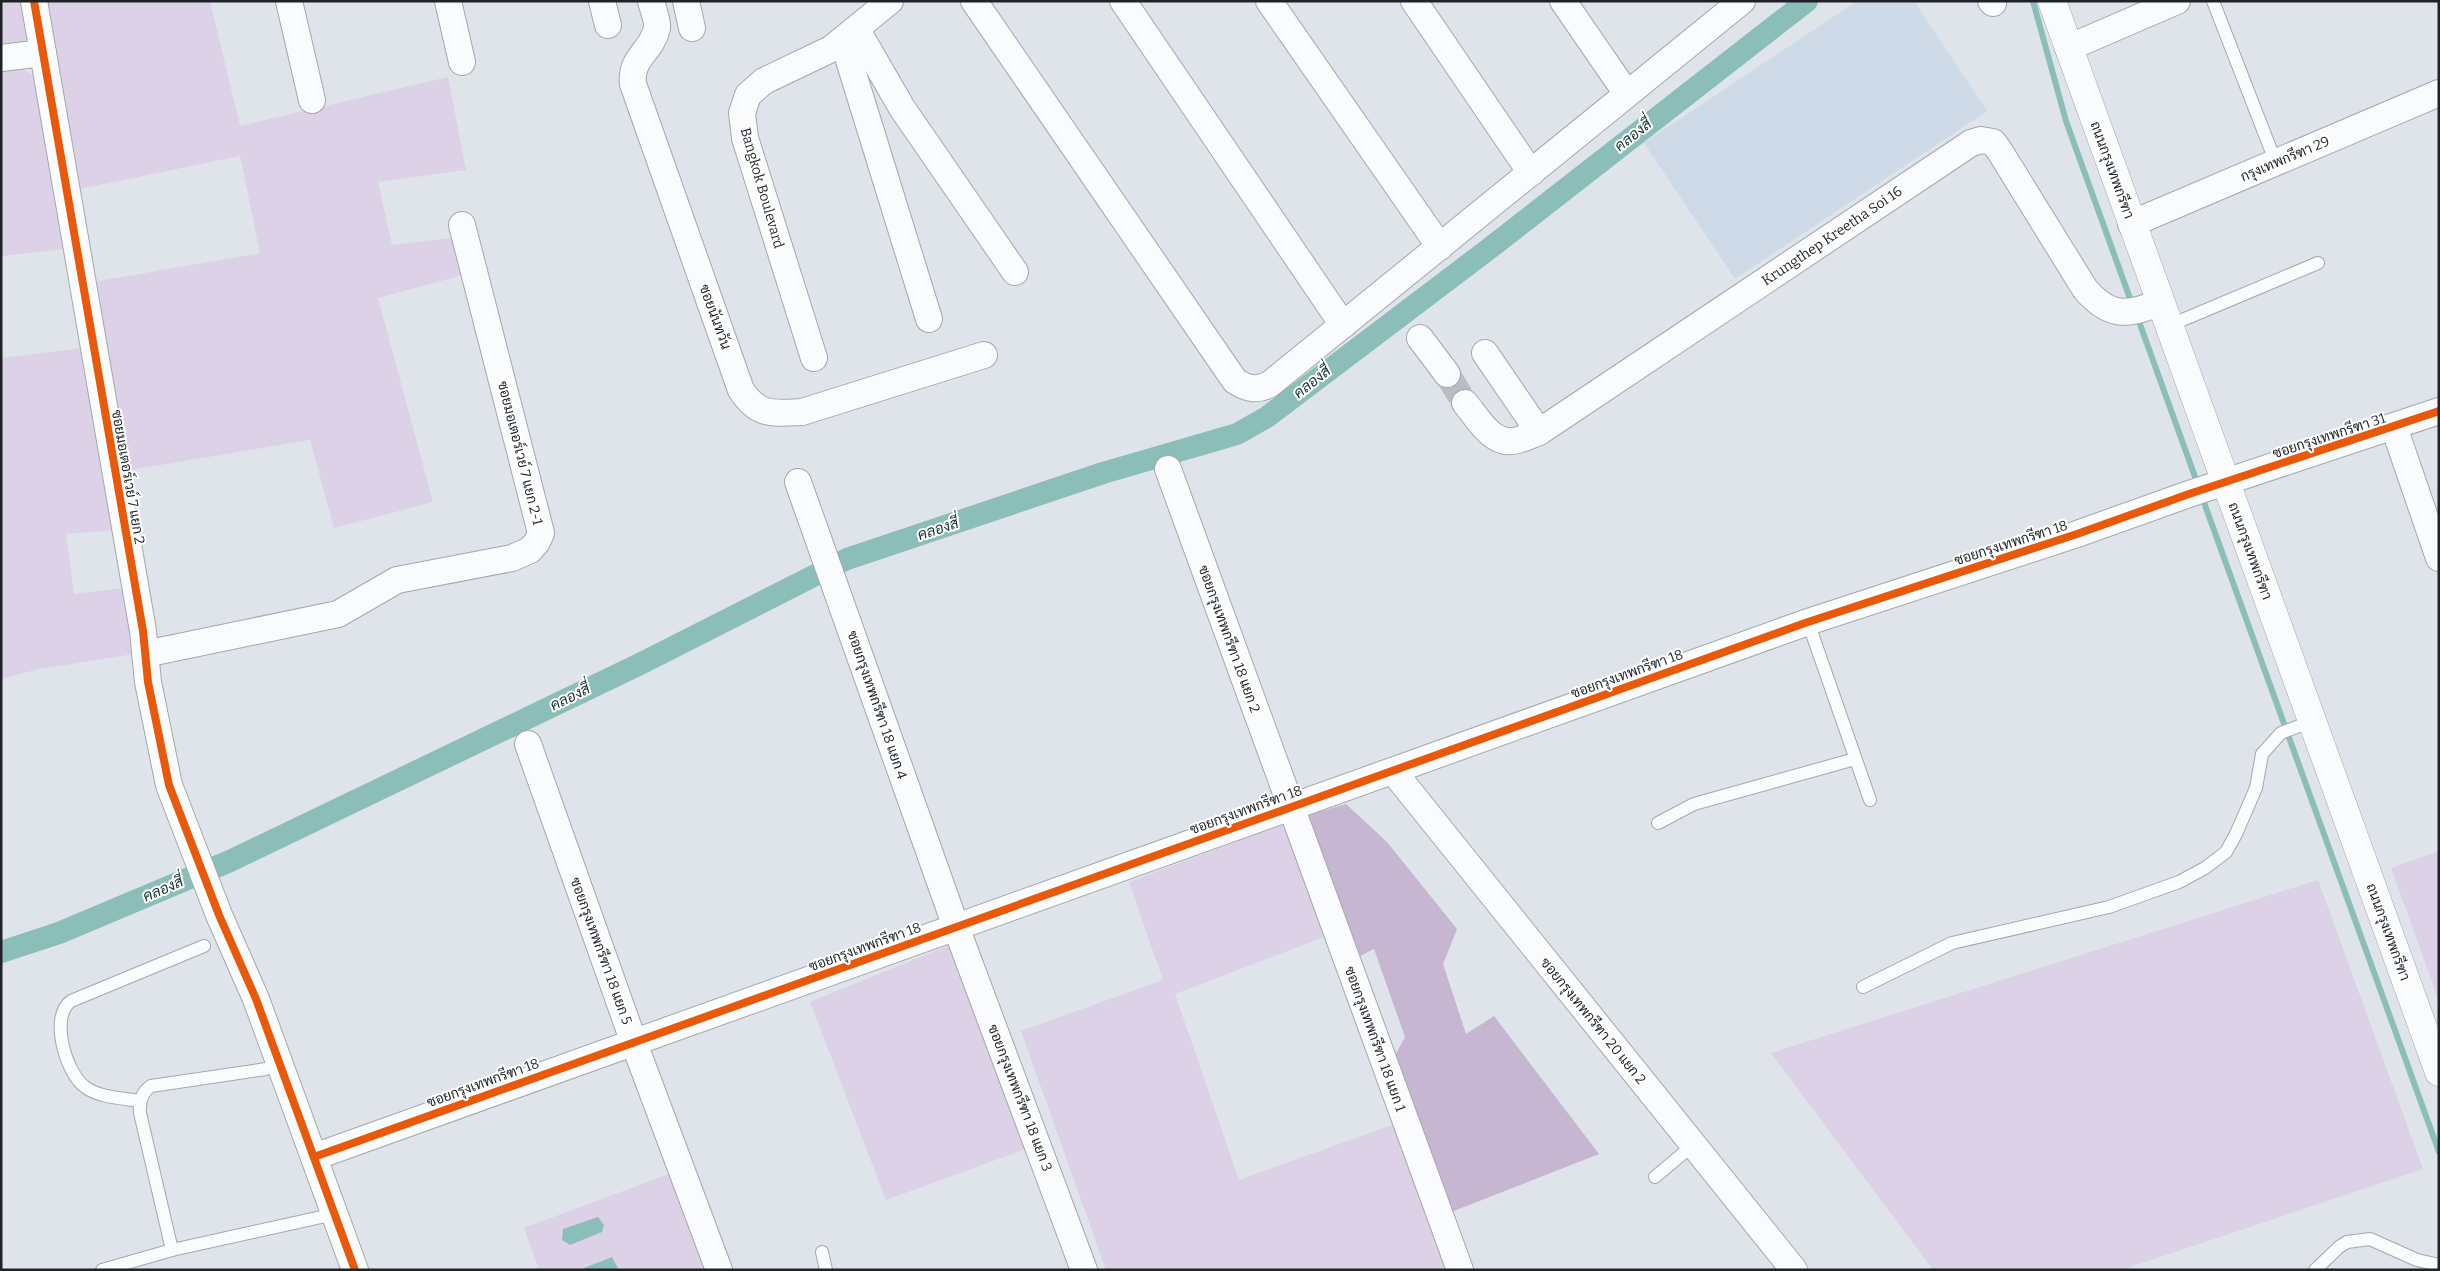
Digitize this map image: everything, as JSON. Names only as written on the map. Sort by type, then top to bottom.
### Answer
[{"type":"main road","name":"ถนนกรุงเทพกรีฑา","points":[[2052,1],[2131,224],[2149,312],[2208,489],[2306,723],[2439,1072]]},
{"type":"street","name":"ซอยมอเตอร์เวย์ 7 แยก 2","points":[[34,1],[145,654],[148,682],[169,785],[187,835],[213,897],[218,915],[256,999],[355,1270]]},
{"type":"street","points":[[290,1],[312,100]]},
{"type":"street","points":[[448,1],[462,62]]},
{"type":"street","name":"ซอยนันทวัน","points":[[651,1],[658,27],[648,48],[632,72],[633,84],[741,390],[752,405],[770,413],[802,412],[984,355]]},
{"type":"street","points":[[686,1],[692,28]]},
{"type":"street","name":"Bangkok Boulevard","points":[[814,358],[745,138],[742,113],[748,95],[764,81],[831,49],[890,1]]},
{"type":"street","points":[[974,1],[1235,381],[1247,388],[1259,390],[1270,384],[1628,94],[1716,10],[1742,1]]},
{"type":"street","points":[[1123,1],[1343,325]]},
{"type":"street","points":[[1269,1],[1440,247]]},
{"type":"street","points":[[1414,1],[1531,172]]},
{"type":"street","points":[[1563,1],[1628,94]]},
{"type":"street","points":[[2068,48],[2177,1]]},
{"type":"street","points":[[850,35],[1015,272]]},
{"type":"street","points":[[850,35],[929,319]]},
{"type":"street","points":[[1,58],[44,53]]},
{"type":"street","name":"กรุงเทพกรีฑา 29","points":[[2131,224],[2439,93]]},
{"type":"street","name":"Krungthep Kreetha Soi 16","points":[[1465,403],[1490,433],[1502,440],[1512,442],[1539,432],[1971,143],[1981,140],[1993,142],[1999,150],[2085,289],[2097,303],[2111,311],[2149,312]]},
{"type":"street","name":"ซอยมอเตอร์เวย์ 7 แยก 2-1","points":[[145,654],[338,614],[397,580],[512,558],[530,550],[537,542],[540,533],[462,225]]},
{"type":"street","points":[[1420,338],[1447,374]]},
{"type":"street","points":[[1485,353],[1539,432]]},
{"type":"street","name":"ซอยกรุงเทพกรีฑา 31","points":[[2208,489],[2439,411]]},
{"type":"street","points":[[2394,427],[2439,558]]},
{"type":"street","name":"ซอยกรุงเทพกรีฑา 18 แยก 2","points":[[1168,470],[1290,808]]},
{"type":"street","name":"ซอยกรุงเทพกรีฑา 18 แยก 4","points":[[798,482],[956,927]]},
{"type":"street","name":"ซอยกรุงเทพกรีฑา 18","points":[[314,1157],[1808,622],[2078,534],[2208,489]]},
{"type":"street","name":"ซอยกรุงเทพกรีฑา 18 แยก 5","points":[[528,744],[634,1043],[719,1270]]},
{"type":"street","name":"ซอยกรุงเทพกรีฑา 20 แยก 2","points":[[1393,771],[1693,1145],[1789,1268]]},
{"type":"street","name":"ซอยกรุงเทพกรีฑา 18 แยก 1","points":[[1290,808],[1460,1270]]},
{"type":"street","name":"ซอยกรุงเทพกรีฑา 18 แยก 3","points":[[956,927],[1084,1270]]},
{"type":"lane","points":[[2212,1],[2276,163]]},
{"type":"lane","points":[[2149,312],[2318,263]]},
{"type":"lane","points":[[1808,622],[1870,800]]},
{"type":"lane","points":[[1863,987],[1952,943],[2109,907],[2179,882],[2205,868],[2226,852],[2236,834],[2256,788],[2262,754],[2281,733],[2306,723]]},
{"type":"lane","points":[[1658,823],[1694,804],[1855,759]]},
{"type":"lane","points":[[140,1101],[98,1094],[78,1081],[65,1051],[61,1035],[62,1011],[71,1002],[204,946]]},
{"type":"lane","points":[[172,1250],[140,1113],[140,1101],[146,1090],[151,1086],[266,1069],[278,1063]]},
{"type":"lane","points":[[1655,1177],[1693,1145]]},
{"type":"lane","points":[[102,1270],[172,1250],[334,1214]]},
{"type":"lane","points":[[2316,1270],[2339,1247],[2348,1242],[2370,1239],[2417,1260],[2439,1265]]},
{"type":"lane","points":[[822,1252],[826,1270]]},
{"type":"shaded area","points":[[1,1],[24,1],[32,45],[1,48]]},
{"type":"shaded area","points":[[44,1],[210,1],[240,126],[448,77],[466,170],[378,182],[392,245],[452,238],[463,275],[378,298],[433,502],[334,528],[310,440],[124,471],[93,282],[260,253],[240,156],[79,189]]},
{"type":"shaded area","points":[[1857,1],[1914,1],[1987,111],[1735,279],[1644,143]]},
{"type":"shaded area","points":[[22,68],[37,79],[65,249],[1,256],[1,71]]},
{"type":"shaded area","points":[[83,348],[117,530],[66,534],[74,594],[123,588],[134,654],[39,669],[1,679],[1,358]]},
{"type":"shaded area","points":[[1346,804],[1387,842],[1457,929],[1443,964],[1466,1034],[1494,1016],[1599,1154],[1446,1214],[1391,1063],[1405,1037],[1374,949],[1354,959],[1301,817]]},
{"type":"shaded area","points":[[1286,823],[1324,937],[1175,994],[1239,1180],[1395,1124],[1452,1270],[1106,1270],[1021,1031],[1163,980],[1129,882]]},
{"type":"shaded area","points":[[2439,851],[2439,1001],[2391,868]]},
{"type":"shaded area","points":[[2318,880],[2423,1169],[2121,1270],[1933,1270],[1771,1053]]},
{"type":"shaded area","points":[[952,944],[1031,1147],[886,1200],[810,1002]]},
{"type":"shaded area","points":[[677,1171],[711,1266],[700,1270],[619,1270],[612,1257],[579,1270],[539,1270],[524,1228]]},
{"type":"shaded area","points":[[598,1217],[604,1225],[602,1232],[570,1245],[562,1240],[563,1229]]},
{"type":"shaded area","points":[[612,1257],[619,1270],[579,1270]]},
{"type":"waterway","name":"คลองสี่","points":[[1,952],[59,933],[230,861],[640,664],[847,559],[1103,473],[1237,434],[1267,417],[1490,248],[1807,1]]},
{"type":"waterway","points":[[2033,1],[2066,121],[2132,304]]},
{"type":"waterway","points":[[2137,316],[2198,485]]},
{"type":"waterway","points":[[2202,497],[2439,1152]]},
{"type":"tunnel","points":[[1447,374],[1465,403]]},
{"type":"cycle path","points":[[34,1],[143,631],[148,682],[169,785],[219,915],[256,999],[355,1270]]},
{"type":"cycle path","points":[[314,1157],[1808,622],[2077,534],[2189,494],[2439,411]]}]
